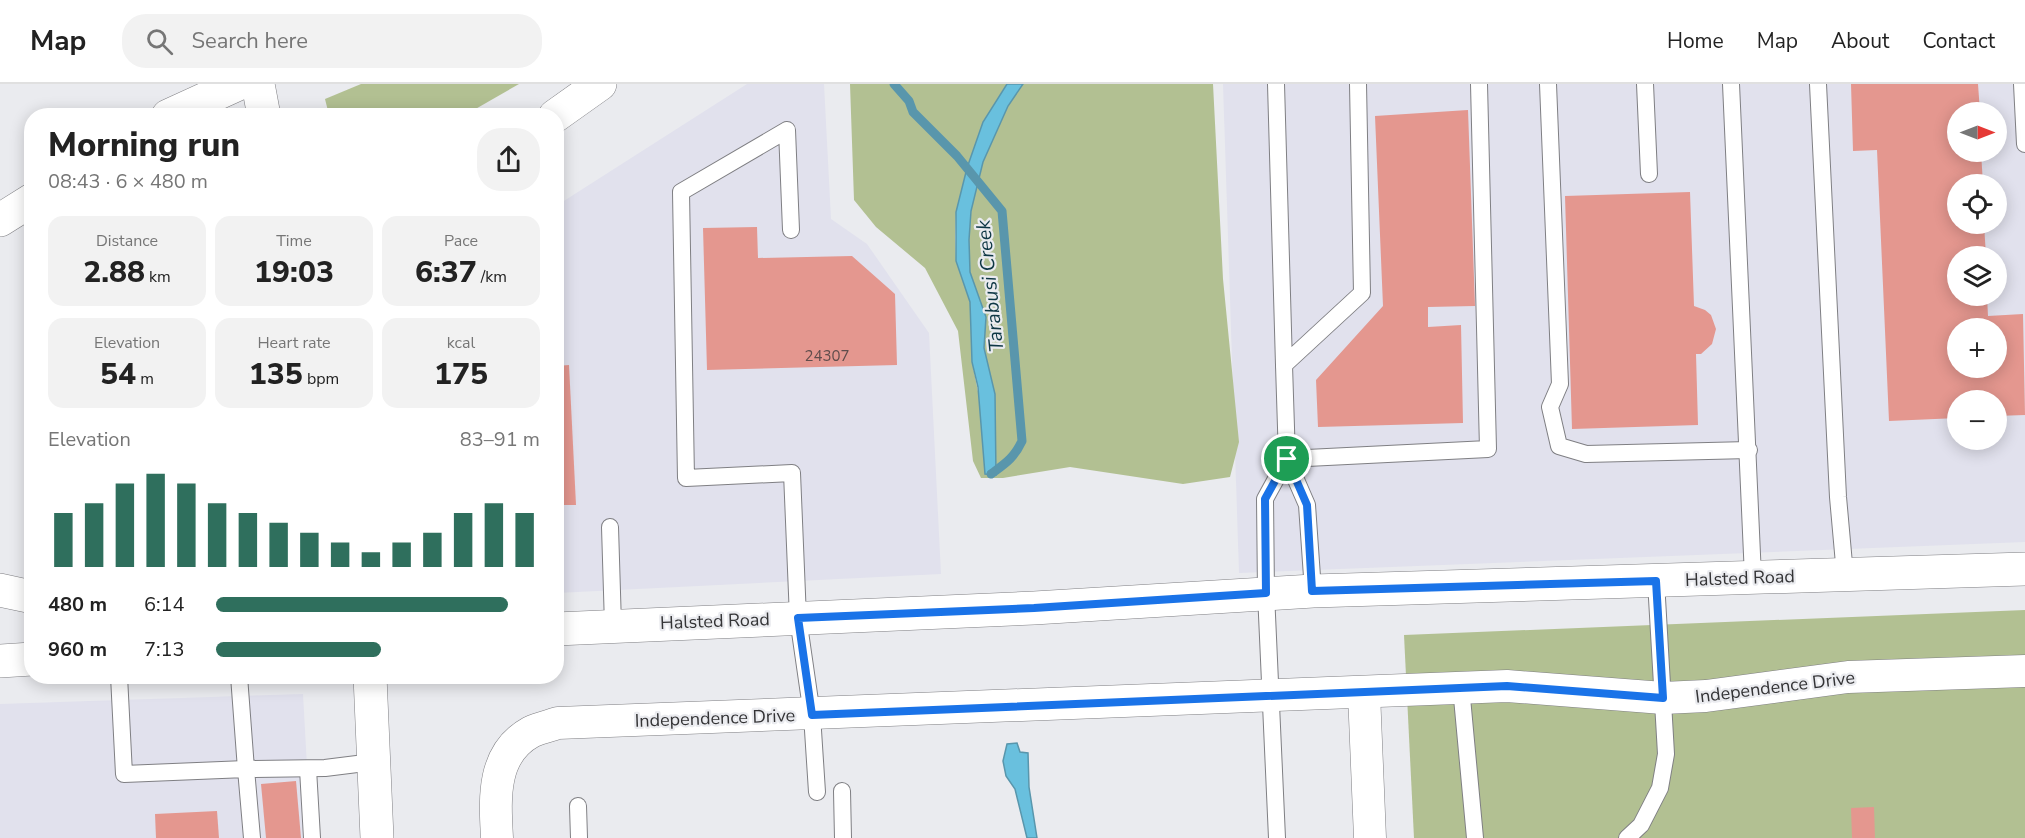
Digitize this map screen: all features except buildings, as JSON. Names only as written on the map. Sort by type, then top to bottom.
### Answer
[{"type":"main road","points":[[186,108],[238,84]]},
{"type":"main road","points":[[258,84],[262,108]]},
{"type":"main road","points":[[564,110],[600,84]]},
{"type":"main road","points":[[0,198],[24,186]]},
{"type":"main road","points":[[0,220],[24,205]]},
{"type":"main road","name":"Halsted Road","points":[[564,628],[1034,608],[1312,591],[2025,569]]},
{"type":"main road","points":[[0,590],[24,595]]},
{"type":"main road","points":[[0,661],[24,660]]},
{"type":"main road","points":[[370,684],[377,838]]},
{"type":"street","name":"Independence Drive","points":[[497,838],[497,774],[509,753],[530,733],[558,723],[1271,697],[1461,687],[1507,686],[1663,698],[1706,696],[1848,677],[2025,671]]},
{"type":"street","points":[[1364,693],[1370,838]]},
{"type":"lane","points":[[1276,84],[1287,459],[1307,505],[1312,591]]},
{"type":"lane","points":[[1284,365],[1362,293],[1358,84]]},
{"type":"lane","points":[[1287,459],[1488,449],[1479,84]]},
{"type":"lane","points":[[1548,84],[1560,384],[1550,407],[1558,446],[1586,454],[1749,450]]},
{"type":"lane","points":[[1645,84],[1649,174]]},
{"type":"lane","points":[[1731,84],[1753,577]]},
{"type":"lane","points":[[1818,84],[1838,497],[1845,575]]},
{"type":"lane","points":[[2022,84],[2025,144]]},
{"type":"lane","points":[[791,230],[787,130],[681,192],[686,478],[792,472],[798,618],[812,715],[817,792]]},
{"type":"lane","points":[[1277,838],[1266,593],[1265,499],[1287,459]]},
{"type":"lane","points":[[610,527],[613,625]]},
{"type":"lane","points":[[1627,838],[1641,825],[1660,788],[1666,754],[1656,581]]},
{"type":"lane","points":[[119,684],[124,774],[308,769],[373,762]]},
{"type":"lane","points":[[240,684],[246,769],[257,817],[252,838]]},
{"type":"lane","points":[[1461,687],[1475,838]]},
{"type":"lane","points":[[308,769],[305,814],[312,838]]},
{"type":"lane","points":[[842,791],[843,838]]},
{"type":"lane","points":[[578,806],[579,838]]},
{"type":"shaded area","points":[[747,84],[824,84],[831,219],[867,244],[929,333],[941,574],[564,593],[564,201]]},
{"type":"shaded area","points":[[1223,84],[2025,84],[2025,542],[1239,573]]},
{"type":"shaded area","points":[[303,694],[311,838],[0,838],[0,704]]},
{"type":"green space","points":[[361,84],[519,84],[477,108],[327,108],[325,99]]},
{"type":"green space","points":[[850,84],[1007,84],[983,122],[956,212],[955,237],[956,261],[970,302],[972,362],[995,475],[995,394],[984,348],[985,330],[970,272],[969,240],[971,211],[983,162],[1008,106],[1023,84],[1213,84],[1223,279],[1239,442],[1230,477],[1183,484],[1070,467],[1003,478],[981,478],[973,461],[958,331],[925,268],[876,227],[854,200]]},
{"type":"green space","points":[[2025,610],[2025,838],[1414,838],[1404,635]]},
{"type":"water","points":[[1007,84],[1023,84],[1008,106],[983,162],[971,211],[969,240],[970,272],[986,317],[984,348],[995,394],[996,475],[985,474],[978,387],[972,362],[970,302],[956,261],[956,212],[967,168],[983,122]]},
{"type":"water","points":[[1017,743],[1020,752],[1028,753],[1029,787],[1037,838],[1027,838],[1015,789],[1006,776],[1003,761],[1007,744]]},
{"type":"waterway","name":"Tarabusi Creek","points":[[894,84],[909,101],[913,112],[957,156],[1002,211],[1022,441],[1009,460],[991,474]]},
{"type":"route","points":[[1287,459],[1307,505],[1312,591],[1656,581],[1663,698],[1507,686],[812,715],[798,618],[1034,608],[1266,593],[1265,499],[1287,459]]}]
